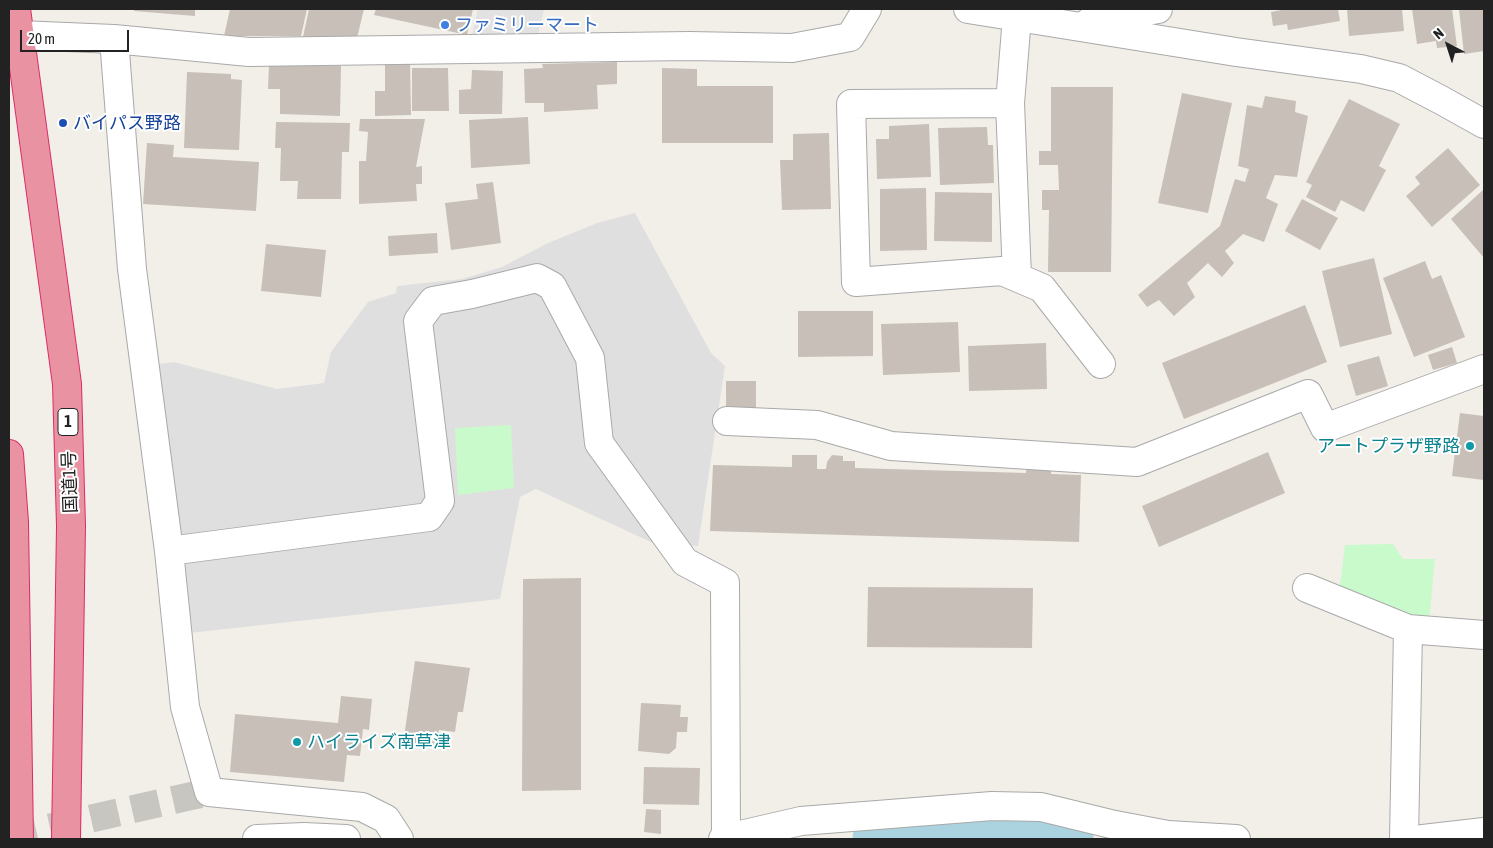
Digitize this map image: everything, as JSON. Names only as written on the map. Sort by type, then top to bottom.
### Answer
[{"type":"highway","name":"国道1号","points":[[16,9],[67,384],[71,526],[66,839]]},
{"type":"highway","points":[[9,454],[14,522],[19,839]]},
{"type":"street","points":[[19,36],[114,39],[250,52],[690,46],[792,48],[850,37],[867,9]]},
{"type":"street","points":[[968,9],[1399,78],[1484,124]]},
{"type":"street","points":[[1070,26],[1158,9]]},
{"type":"street","points":[[1017,17],[1010,103],[1017,277]]},
{"type":"street","points":[[114,39],[132,269],[169,551],[185,707],[209,792],[362,807],[386,819],[399,839]]},
{"type":"street","points":[[1010,103],[851,104],[856,282],[1002,271],[1042,288],[1101,364]]},
{"type":"street","points":[[169,551],[429,516],[440,501],[418,321],[433,301],[472,294],[537,278],[552,286],[590,358],[599,443],[685,562],[725,582],[725,839],[801,821],[992,806],[1042,807],[1116,825],[1168,835],[1236,839]]},
{"type":"street","points":[[727,421],[817,424],[891,446],[1137,462],[1308,394],[1325,428],[1484,369]]},
{"type":"street","points":[[1307,588],[1408,629],[1484,635]]},
{"type":"street","points":[[1404,839],[1408,629]]},
{"type":"street","points":[[1423,839],[1484,832]]},
{"type":"street","points":[[257,839],[304,837],[346,839]]},
{"type":"shaded area","points":[[478,9],[544,9],[537,39],[471,39]]},
{"type":"shaded area","points":[[635,213],[711,353],[725,366],[698,546],[653,543],[536,489],[520,497],[500,599],[189,633],[158,364],[174,362],[277,389],[324,383],[331,352],[368,302],[396,293],[397,286],[462,279],[502,267],[546,244],[597,223]]},
{"type":"green space","points":[[511,425],[514,488],[458,495],[455,428]]},
{"type":"green space","points":[[1393,544],[1403,559],[1435,559],[1429,621],[1340,586],[1345,545]]},
{"type":"building","points":[[134,9],[195,9],[195,16],[134,11]]},
{"type":"building","points":[[230,9],[307,9],[301,36],[224,36]]},
{"type":"building","points":[[309,9],[364,9],[357,38],[303,37]]},
{"type":"building","name":"ファミリーマート","points":[[376,9],[473,9],[467,35],[374,15]]},
{"type":"building","points":[[1287,9],[1338,9],[1340,21],[1288,30],[1287,24],[1273,26],[1271,12]]},
{"type":"building","points":[[1347,9],[1402,9],[1404,31],[1349,36]]},
{"type":"building","points":[[1412,9],[1452,9],[1457,46],[1437,48],[1436,41],[1417,44]]},
{"type":"building","points":[[1459,9],[1484,9],[1484,51],[1464,54]]},
{"type":"building","points":[[410,60],[411,115],[375,116],[375,91],[385,91],[385,61]]},
{"type":"building","points":[[617,62],[617,84],[597,85],[598,109],[544,112],[544,103],[525,103],[524,69],[543,68],[542,64]]},
{"type":"building","points":[[269,65],[341,66],[340,116],[280,114],[280,89],[268,89]]},
{"type":"building","points":[[412,68],[448,68],[449,111],[412,111]]},
{"type":"building","points":[[662,68],[697,69],[697,86],[773,86],[773,143],[662,143]]},
{"type":"building","points":[[472,70],[503,71],[502,114],[459,114],[459,90],[471,89]]},
{"type":"building","points":[[187,72],[231,74],[231,79],[242,80],[239,150],[184,148]]},
{"type":"building","points":[[1051,87],[1113,87],[1111,272],[1048,272],[1049,210],[1042,210],[1042,190],[1059,190],[1058,165],[1039,165],[1039,151],[1051,151]]},
{"type":"building","points":[[1182,93],[1232,103],[1208,213],[1158,203]]},
{"type":"building","points":[[1265,96],[1296,101],[1295,112],[1308,116],[1297,177],[1275,175],[1266,198],[1278,204],[1264,242],[1243,234],[1225,251],[1234,263],[1222,277],[1208,263],[1187,283],[1195,297],[1174,316],[1159,300],[1147,307],[1138,295],[1220,226],[1235,179],[1245,182],[1249,169],[1238,166],[1247,105],[1262,108]]},
{"type":"building","points":[[1349,99],[1400,124],[1379,166],[1386,170],[1364,212],[1341,200],[1335,212],[1306,197],[1312,185],[1306,182]]},
{"type":"building","points":[[528,117],[530,164],[471,168],[469,120]]},
{"type":"building","points":[[360,119],[425,119],[416,167],[422,166],[422,184],[416,184],[417,201],[359,204],[359,161],[366,161],[368,132],[359,131]]},
{"type":"building","points":[[276,122],[350,123],[349,152],[342,152],[341,199],[297,199],[298,181],[280,181],[281,148],[275,148]]},
{"type":"building","points":[[929,124],[931,177],[877,179],[876,139],[889,139],[889,126]]},
{"type":"building","points":[[987,127],[988,145],[993,145],[994,183],[940,185],[938,128]]},
{"type":"building","points":[[829,133],[831,209],[782,210],[780,160],[793,160],[793,134]]},
{"type":"building","points":[[147,143],[174,145],[173,157],[259,162],[256,211],[143,204]]},
{"type":"building","points":[[1448,148],[1480,185],[1432,227],[1406,196],[1420,184],[1415,177]]},
{"type":"building","points":[[493,182],[501,243],[451,250],[445,203],[478,199],[476,184]]},
{"type":"building","points":[[926,188],[927,250],[880,251],[880,189]]},
{"type":"building","points":[[1483,190],[1484,192],[1484,258],[1451,219]]},
{"type":"building","points":[[935,192],[992,193],[992,242],[934,241]]},
{"type":"building","points":[[1302,199],[1338,218],[1320,250],[1285,231]]},
{"type":"building","points":[[437,233],[438,253],[389,256],[388,236]]},
{"type":"building","points":[[266,244],[326,250],[321,297],[261,291]]},
{"type":"building","points":[[1374,258],[1392,334],[1340,347],[1322,271]]},
{"type":"building","points":[[1425,261],[1432,279],[1441,275],[1465,337],[1414,357],[1383,278]]},
{"type":"building","points":[[1305,305],[1327,362],[1184,419],[1162,363]]},
{"type":"building","points":[[798,311],[873,311],[873,356],[798,357]]},
{"type":"building","points":[[958,322],[960,372],[883,375],[881,324]]},
{"type":"building","points":[[1046,343],[1047,389],[969,391],[968,346]]},
{"type":"building","points":[[1452,347],[1457,363],[1433,370],[1428,355]]},
{"type":"building","points":[[1379,356],[1388,386],[1356,396],[1347,365]]},
{"type":"building","points":[[726,381],[756,381],[756,414],[726,414]]},
{"type":"building","name":"アートプラザ野路","points":[[1460,413],[1484,416],[1484,480],[1452,476]]},
{"type":"building","points":[[1268,452],[1285,493],[1159,547],[1142,506]]},
{"type":"building","points":[[792,455],[817,455],[817,469],[826,469],[827,462],[832,455],[843,456],[843,461],[855,461],[855,468],[1026,473],[1027,460],[1052,456],[1051,474],[1081,475],[1079,542],[710,531],[713,465],[792,467]]},
{"type":"building","points":[[581,578],[581,790],[522,791],[523,579]]},
{"type":"building","points":[[868,587],[1033,588],[1032,648],[867,647]]},
{"type":"building","points":[[415,661],[470,668],[463,712],[458,712],[455,732],[439,730],[436,748],[403,744]]},
{"type":"building","name":"ハイライズ南草津","points":[[341,696],[372,699],[369,730],[363,729],[360,756],[347,755],[344,782],[230,772],[235,714],[338,723]]},
{"type":"building","points":[[641,703],[681,705],[680,717],[688,717],[687,732],[677,732],[676,748],[669,754],[638,751]]},
{"type":"building","points":[[644,767],[700,768],[699,805],[643,804]]},
{"type":"building","points":[[646,809],[661,810],[661,834],[644,832]]},
{"type":"waterway","points":[[885,839],[981,833],[1034,835],[1061,839]]},
{"type":"tunnel","points":[[9,837],[209,792]]},
{"type":"place","name":"ファミリーマート","points":[[445,25]]},
{"type":"place","name":"バイパス野路","points":[[63,123]]},
{"type":"place","name":"アートプラザ野路","points":[[1470,446]]},
{"type":"place","name":"ハイライズ南草津","points":[[297,742]]}]
